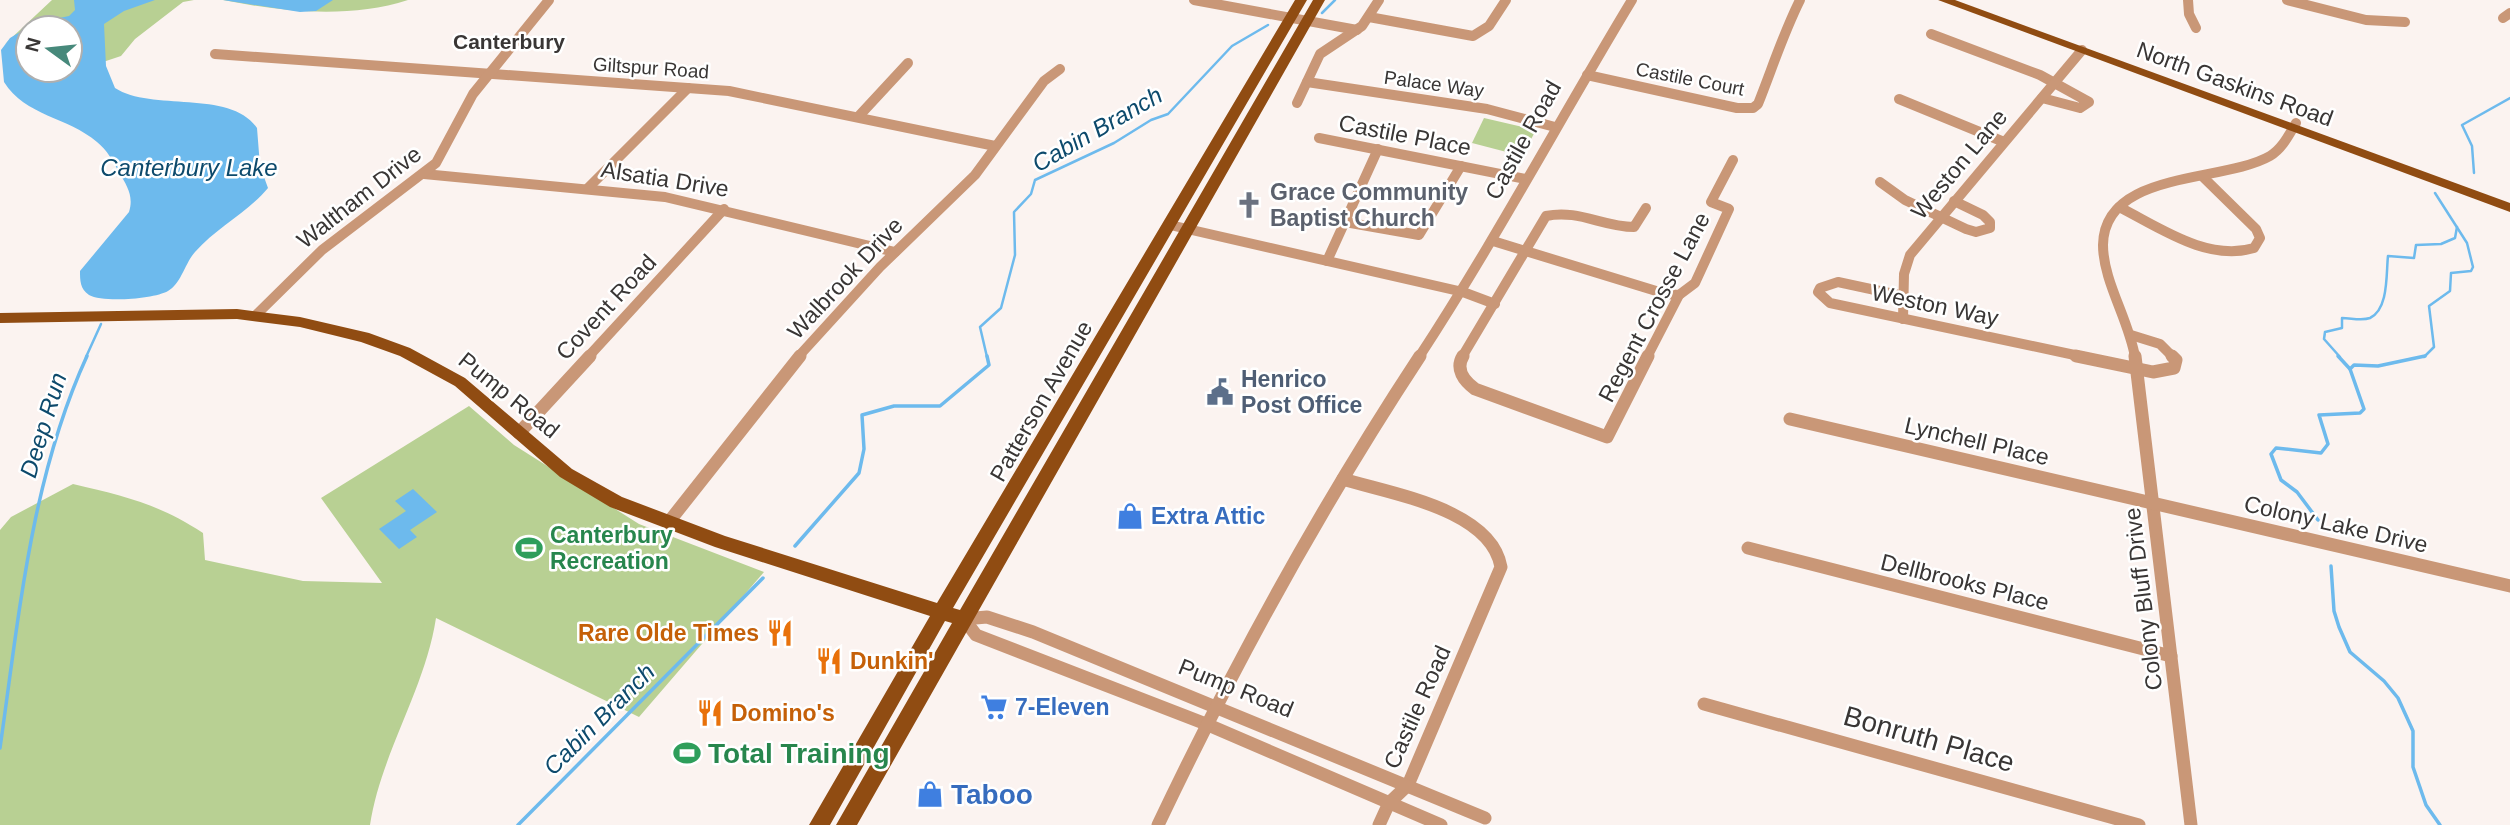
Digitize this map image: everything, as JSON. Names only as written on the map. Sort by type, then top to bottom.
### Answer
[{"type":"main road","name":"Patterson Avenue","points":[[846,825],[964,620],[1301,0]]},
{"type":"main road","name":"Patterson Avenue","points":[[820,825],[941,612],[1319,0]]},
{"type":"main road","name":"North Gaskins Road","points":[[1944,0],[2510,201]]},
{"type":"main road","name":"North Gaskins Road","points":[[1967,0],[2510,208]]},
{"type":"main road","name":"Pump Road","points":[[0,318],[199,312],[255,316],[346,332],[405,352],[460,382],[566,473],[616,502],[668,523],[964,620]]},
{"type":"street","name":"Waltham Drive","points":[[255,316],[322,250],[424,174],[448,145],[466,106],[488,74],[549,0]]},
{"type":"street","points":[[1194,0],[1274,17],[1291,17],[1357,30]]},
{"type":"street","points":[[1223,0],[1279,11],[1291,17]]},
{"type":"street","points":[[1297,103],[1325,49],[1357,30],[1379,0]]},
{"type":"street","points":[[1369,17],[1473,36],[1489,26],[1506,0]]},
{"type":"street","name":"Castile Road","points":[[1206,724],[1387,403],[1463,292],[1555,127],[1632,0]]},
{"type":"street","name":"Castile Court","points":[[1587,75],[1737,108],[1753,108],[1758,104],[1777,57],[1779,42],[1800,0]]},
{"type":"street","points":[[2188,0],[2189,14],[2196,28]]},
{"type":"street","points":[[2287,0],[2367,20],[2405,22]]},
{"type":"street","points":[[1931,34],[2056,82],[2084,96],[2089,102],[2087,106],[2068,106],[2042,98]]},
{"type":"street","name":"Weston Lane","points":[[1903,319],[1907,262],[1954,201],[2082,50]]},
{"type":"street","name":"Giltspur Road","points":[[215,54],[748,94],[995,146]]},
{"type":"street","points":[[858,117],[908,63]]},
{"type":"street","name":"Walbrook Drive","points":[[668,523],[797,359],[895,253],[975,175],[1044,81],[1060,69]]},
{"type":"street","name":"Palace Way","points":[[1307,82],[1487,109],[1555,127]]},
{"type":"street","points":[[588,188],[688,88]]},
{"type":"street","points":[[1899,99],[2004,142]]},
{"type":"street","points":[[2203,177],[2256,229],[2260,238],[2254,248],[2237,253],[2211,250],[2119,207],[2131,196],[2154,186],[2252,167],[2277,152],[2295,125]]},
{"type":"street","name":"Castile Place","points":[[1319,138],[1526,179]]},
{"type":"street","points":[[1327,261],[1378,149]]},
{"type":"street","name":"Regent Crosse Lane","points":[[1495,304],[1460,361],[1459,371],[1465,382],[1475,390],[1607,437],[1615,427],[1679,295],[1695,283],[1729,209],[1711,202],[1733,160]]},
{"type":"street","points":[[1345,222],[1419,235],[1461,166]]},
{"type":"street","name":"Alsatia Drive","points":[[424,174],[665,197],[724,209],[895,253]]},
{"type":"street","points":[[1880,182],[1893,193],[1940,218],[1976,232],[1990,228],[1990,222],[1983,215],[1954,201]]},
{"type":"street","name":"Colony Bluff Drive","points":[[2119,207],[2107,222],[2103,245],[2131,335],[2137,369],[2191,825]]},
{"type":"street","points":[[1178,227],[1463,292],[1495,304],[1540,222],[1561,211],[1604,220],[1624,228],[1634,227],[1646,208]]},
{"type":"street","name":"Covent Road","points":[[519,433],[724,209]]},
{"type":"street","points":[[1493,241],[1666,294],[1679,295]]},
{"type":"street","name":"Weston Way","points":[[1903,296],[1838,282],[1820,288],[1818,292],[1830,303],[2137,369]]},
{"type":"street","points":[[2131,335],[2160,344],[2176,360],[2174,368],[2165,372],[2137,369]]},
{"type":"street","name":"Lynchell Place","points":[[1790,419],[2153,503]]},
{"type":"street","name":"Castile Road","points":[[1343,480],[1468,522],[1488,536],[1500,562],[1500,572],[1408,785],[1389,803]]},
{"type":"street","name":"Colony Lake Drive","points":[[2153,503],[2510,586]]},
{"type":"street","name":"Dellbrooks Place","points":[[1748,548],[2171,656]]},
{"type":"street","name":"Pump Road","points":[[964,620],[987,617],[1033,632],[1485,818]]},
{"type":"street","name":"Pump Road","points":[[964,620],[976,635],[1206,724],[1441,825]]},
{"type":"street","name":"Bonruth Place","points":[[1704,704],[2139,825]]},
{"type":"street","name":"Pump Road","points":[[1158,825],[1206,724]]},
{"type":"street","points":[[1379,825],[1389,803]]},
{"type":"green space","points":[[52,0],[194,0],[183,2],[135,39],[121,56],[106,61],[84,59],[84,14],[37,14]]},
{"type":"green space","points":[[223,0],[408,0],[363,10],[316,12]]},
{"type":"green space","points":[[1484,118],[1536,130],[1522,156],[1472,143]]},
{"type":"green space","points":[[469,406],[514,445],[639,524],[764,572],[639,717],[436,618],[423,671],[383,772],[370,825],[0,825],[0,530],[11,517],[73,484],[141,502],[187,523],[203,533],[205,560],[303,581],[382,583],[321,498]]},
{"type":"water","name":"Canterbury Lake","points":[[74,0],[155,0],[124,11],[104,24],[106,66],[115,88],[149,99],[229,109],[245,116],[257,128],[260,166],[268,188],[204,243],[176,284],[161,294],[105,299],[89,295],[84,290],[80,271],[129,212],[129,191],[112,160],[97,142],[23,102],[4,82],[1,50],[14,36],[14,84],[84,84],[84,14],[71,14],[75,10]]},
{"type":"water","points":[[223,0],[333,0],[316,11],[300,12]]},
{"type":"water","points":[[413,489],[437,512],[410,530],[417,537],[399,549],[379,529],[406,511],[395,501]]},
{"type":"waterway","name":"Cabin Branch","points":[[1322,13],[1335,0]]},
{"type":"waterway","name":"Cabin Branch","points":[[987,357],[980,327],[1001,308],[1015,255],[1014,212],[1031,194],[1035,180],[1114,143],[1151,120],[1168,114],[1232,46],[1268,25]]},
{"type":"waterway","points":[[2474,173],[2472,146],[2462,125],[2510,98]]},
{"type":"waterway","points":[[2435,193],[2457,227]]},
{"type":"waterway","points":[[2340,357],[2324,339],[2325,332],[2342,328],[2342,318],[2367,319],[2381,307],[2388,256],[2414,258],[2416,245],[2441,244],[2455,238],[2457,227]]},
{"type":"waterway","points":[[2425,356],[2434,347],[2429,306],[2450,291],[2451,273],[2471,271],[2473,267],[2467,243],[2457,227]]},
{"type":"waterway","name":"Deep Run","points":[[86,357],[101,324]]},
{"type":"waterway","name":"Deep Run","points":[[0,748],[21,598],[40,499],[52,450],[87,356]]},
{"type":"waterway","name":"Cabin Branch","points":[[795,546],[859,473],[864,449],[862,415],[894,406],[940,406],[989,365],[987,356]]},
{"type":"waterway","points":[[2338,356],[2350,369]]},
{"type":"waterway","points":[[2350,369],[2354,365],[2378,366],[2425,356]]},
{"type":"waterway","points":[[2318,520],[2297,492],[2281,480],[2271,454],[2276,448],[2321,453],[2328,444],[2319,415],[2360,413],[2364,409],[2350,369]]},
{"type":"waterway","points":[[2331,566],[2334,611],[2339,627],[2350,652],[2384,681],[2398,698],[2413,731],[2413,767],[2426,805],[2440,825]]},
{"type":"waterway","name":"Cabin Branch","points":[[518,825],[763,578]]},
{"type":"place","name":"Grace Community Baptist Church","points":[[1249,205]]},
{"type":"place","name":"Henrico Post Office","points":[[1220,392]]},
{"type":"place","name":"Extra Attic","points":[[1130,516]]},
{"type":"place","name":"Canterbury Recreation","points":[[529,548]]},
{"type":"place","name":"Rare Olde Times","points":[[780,633]]},
{"type":"place","name":"Dunkin'","points":[[829,661]]},
{"type":"place","name":"7-Eleven","points":[[994,707]]},
{"type":"place","name":"Domino's","points":[[710,713]]},
{"type":"place","name":"Total Training","points":[[687,753]]},
{"type":"place","name":"Taboo","points":[[930,794]]},
{"type":"district","name":"Canterbury","points":[[509,41]]}]
